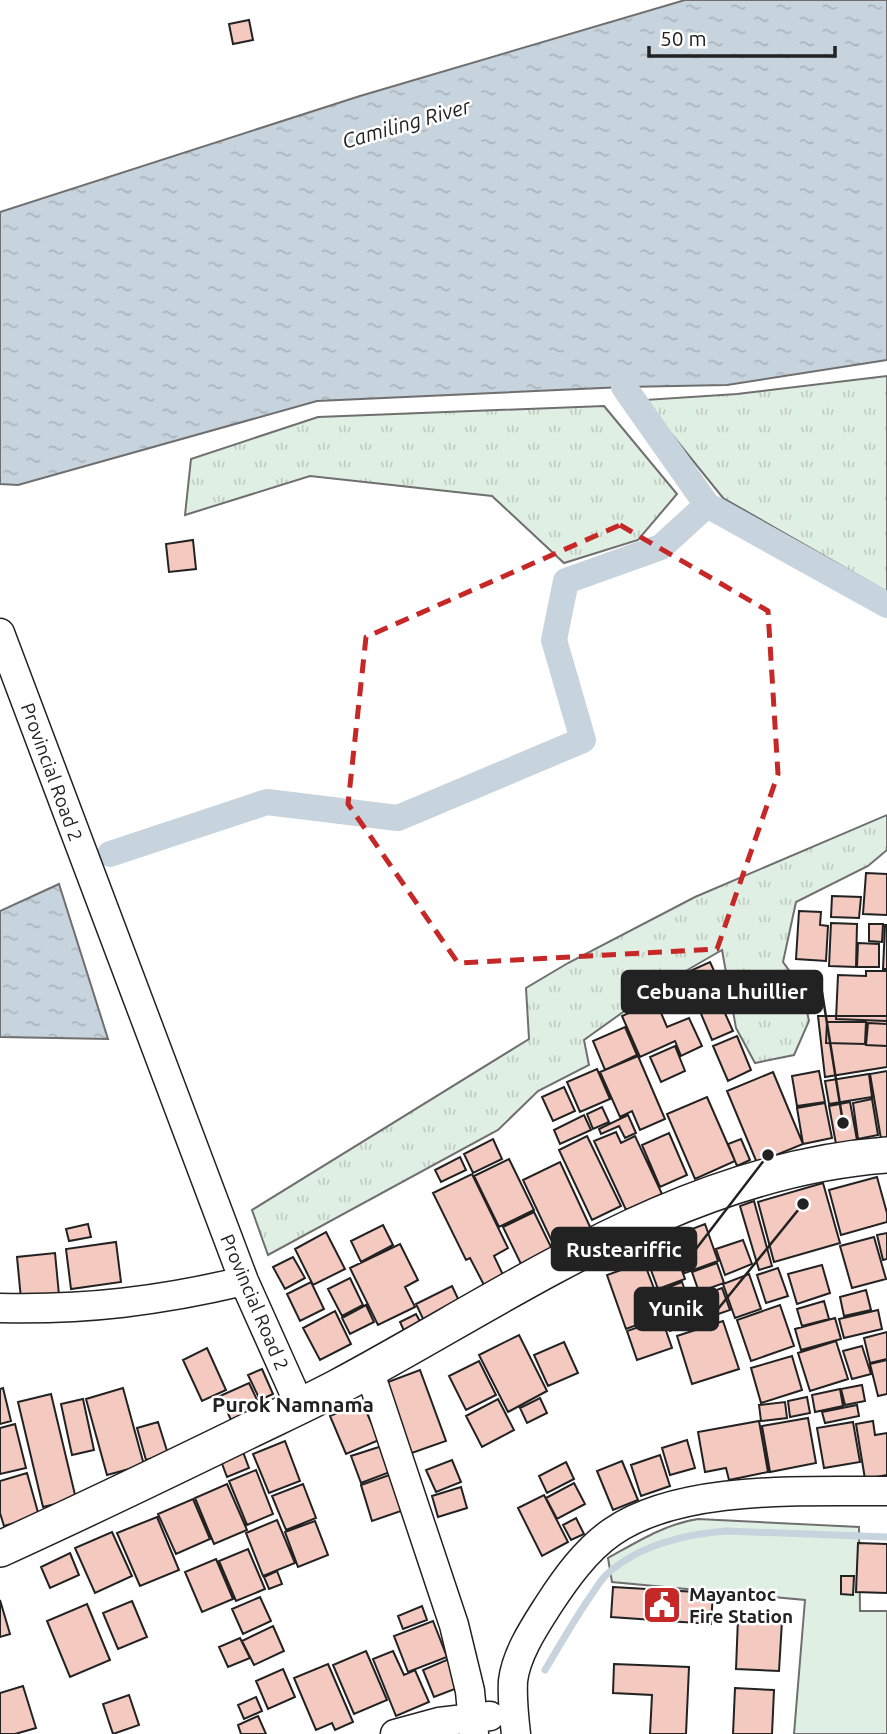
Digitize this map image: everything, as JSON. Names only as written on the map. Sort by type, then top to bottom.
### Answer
[{"type":"main road","points":[[0,1549],[300,1406],[632,1225],[683,1203],[741,1183],[830,1160],[887,1154]]},
{"type":"street","name":"Provincial Road 2","points":[[0,633],[244,1280],[300,1406]]},
{"type":"street","points":[[0,1308],[79,1308],[139,1302],[190,1294],[244,1280]]},
{"type":"street","points":[[369,1370],[454,1625],[474,1725]]},
{"type":"street","points":[[395,1734],[439,1722],[515,1724],[513,1680],[526,1644],[559,1588],[581,1560],[612,1532],[659,1511],[718,1497],[800,1490],[887,1491]]},
{"type":"highlighted area","points":[[620,525],[768,611],[778,774],[717,949],[458,963],[348,804],[366,637]]},
{"type":"green space","points":[[887,376],[887,592],[723,498],[644,400],[737,394]]},
{"type":"green space","points":[[604,406],[677,494],[638,540],[564,563],[492,496],[310,476],[185,515],[191,459],[318,417]]},
{"type":"green space","points":[[887,815],[887,850],[868,866],[796,902],[783,962],[802,988],[809,1021],[794,1055],[755,1063],[736,1028],[722,950],[658,987],[584,1040],[589,1065],[538,1091],[498,1130],[268,1255],[252,1210],[529,1039],[526,988],[695,897]]},
{"type":"green space","points":[[698,1519],[859,1527],[860,1611],[887,1611],[887,1734],[794,1734],[805,1600],[612,1582],[608,1558],[663,1529]]},
{"type":"water","name":"Camiling River","points":[[685,0],[887,0],[887,360],[727,385],[317,401],[18,485],[0,484],[0,212],[360,96]]},
{"type":"water","points":[[59,884],[108,1039],[0,1037],[0,911]]},
{"type":"building","points":[[249,20],[253,40],[233,44],[229,24]]},
{"type":"building","points":[[193,540],[196,569],[169,572],[166,544]]},
{"type":"building","points":[[866,873],[887,874],[887,915],[863,914]]},
{"type":"building","points":[[832,896],[861,897],[859,918],[831,917]]},
{"type":"building","points":[[799,911],[821,912],[820,925],[828,926],[826,961],[796,959]]},
{"type":"building","points":[[831,923],[857,924],[856,967],[829,966]]},
{"type":"building","points":[[869,924],[883,924],[882,942],[869,941]]},
{"type":"building","points":[[885,925],[887,969],[883,969]]},
{"type":"building","points":[[858,943],[879,944],[879,967],[857,967]]},
{"type":"building","points":[[710,962],[725,995],[685,1013],[670,980]]},
{"type":"building","points":[[866,971],[887,971],[887,1021],[836,1019],[838,975],[866,976]]},
{"type":"building","points":[[719,1000],[733,1031],[712,1040],[699,1009]]},
{"type":"building","points":[[656,1001],[667,1027],[689,1018],[702,1046],[681,1056],[675,1041],[640,1057],[622,1016]]},
{"type":"building","points":[[818,1016],[887,1016],[887,1067],[825,1077]]},
{"type":"building","points":[[827,1022],[866,1022],[865,1044],[826,1043]]},
{"type":"building","points":[[868,1023],[887,1024],[887,1046],[866,1045]]},
{"type":"building","points":[[625,1027],[637,1055],[605,1070],[593,1041]]},
{"type":"building","points":[[737,1036],[751,1070],[728,1081],[713,1046]]},
{"type":"building","points":[[675,1046],[685,1071],[661,1082],[650,1057]]},
{"type":"building","points":[[638,1056],[665,1119],[640,1130],[632,1111],[620,1117],[600,1072]]},
{"type":"building","points":[[597,1069],[610,1099],[580,1112],[567,1082]]},
{"type":"building","points":[[819,1071],[825,1102],[797,1106],[792,1076]]},
{"type":"building","points":[[887,1071],[887,1138],[881,1139],[870,1074]]},
{"type":"building","points":[[773,1072],[803,1144],[757,1163],[727,1091]]},
{"type":"building","points":[[869,1074],[872,1097],[829,1104],[825,1081]]},
{"type":"building","points":[[564,1087],[575,1111],[553,1121],[542,1097]]},
{"type":"building","points":[[707,1097],[735,1161],[695,1179],[667,1114]]},
{"type":"building","points":[[872,1099],[878,1135],[858,1139],[853,1103]]},
{"type":"building","points":[[850,1102],[857,1140],[836,1144],[829,1106]]},
{"type":"building","points":[[825,1103],[832,1138],[803,1144],[797,1108]]},
{"type":"building","points":[[602,1107],[609,1122],[593,1129],[587,1114]]},
{"type":"building","points":[[584,1115],[591,1130],[560,1144],[554,1130]]},
{"type":"building","points":[[628,1115],[636,1133],[625,1138],[619,1126],[601,1134],[599,1129]]},
{"type":"building","points":[[616,1132],[621,1143],[635,1136],[662,1194],[626,1210],[594,1141]]},
{"type":"building","points":[[669,1133],[687,1175],[660,1187],[642,1145]]},
{"type":"building","points":[[587,1136],[621,1206],[592,1220],[559,1150]]},
{"type":"building","points":[[493,1139],[502,1159],[473,1173],[464,1154]]},
{"type":"building","points":[[741,1139],[750,1160],[737,1166],[728,1144]]},
{"type":"building","points":[[460,1157],[466,1170],[441,1182],[435,1170]]},
{"type":"building","points":[[509,1159],[534,1210],[499,1227],[474,1176]]},
{"type":"building","points":[[560,1162],[592,1231],[555,1248],[523,1180]]},
{"type":"building","points":[[472,1174],[508,1248],[494,1256],[504,1277],[485,1287],[470,1258],[466,1260],[433,1193]]},
{"type":"building","points":[[877,1177],[887,1222],[841,1235],[829,1190]]},
{"type":"building","points":[[823,1183],[840,1243],[774,1262],[758,1202]]},
{"type":"building","points":[[754,1201],[772,1266],[759,1270],[740,1206]]},
{"type":"building","points":[[534,1212],[552,1249],[521,1264],[503,1227]]},
{"type":"building","points":[[88,1224],[91,1237],[69,1241],[66,1229]]},
{"type":"building","points":[[705,1224],[718,1261],[685,1273],[671,1237]]},
{"type":"building","points":[[383,1225],[393,1245],[361,1262],[351,1241]]},
{"type":"building","points":[[326,1232],[345,1269],[313,1285],[295,1249]]},
{"type":"building","points":[[887,1233],[887,1259],[883,1260],[877,1235]]},
{"type":"building","points":[[670,1237],[685,1279],[658,1289],[642,1246]]},
{"type":"building","points":[[874,1237],[886,1279],[852,1288],[840,1246]]},
{"type":"building","points":[[743,1240],[752,1264],[725,1275],[716,1249]]},
{"type":"building","points":[[116,1242],[121,1282],[71,1289],[66,1249]]},
{"type":"building","points":[[400,1244],[418,1280],[405,1287],[415,1307],[378,1325],[350,1268]]},
{"type":"building","points":[[55,1253],[59,1295],[21,1299],[17,1257]]},
{"type":"building","points":[[293,1257],[305,1278],[285,1289],[273,1267]]},
{"type":"building","points":[[644,1262],[664,1315],[626,1329],[607,1275]]},
{"type":"building","points":[[717,1263],[724,1283],[699,1292],[692,1272]]},
{"type":"building","points":[[822,1265],[830,1293],[797,1304],[788,1274]]},
{"type":"building","points":[[778,1268],[788,1296],[766,1303],[757,1275]]},
{"type":"building","points":[[749,1274],[761,1309],[735,1318],[723,1284]]},
{"type":"building","points":[[350,1278],[363,1305],[342,1316],[328,1289]]},
{"type":"building","points":[[311,1282],[324,1309],[300,1321],[287,1294]]},
{"type":"building","points":[[682,1282],[696,1321],[670,1331],[656,1292]]},
{"type":"building","points":[[452,1286],[461,1305],[425,1323],[416,1304]]},
{"type":"building","points":[[722,1288],[730,1310],[707,1318],[700,1296]]},
{"type":"building","points":[[866,1290],[871,1310],[844,1316],[840,1297]]},
{"type":"building","points":[[824,1301],[829,1319],[802,1326],[797,1309]]},
{"type":"building","points":[[366,1305],[374,1322],[350,1334],[342,1318]]},
{"type":"building","points":[[780,1305],[794,1346],[751,1361],[737,1320]]},
{"type":"building","points":[[878,1310],[882,1329],[844,1338],[839,1319]]},
{"type":"building","points":[[335,1311],[351,1344],[320,1360],[303,1328]]},
{"type":"building","points":[[416,1314],[423,1327],[406,1335],[400,1322]]},
{"type":"building","points":[[835,1318],[841,1339],[801,1350],[795,1329]]},
{"type":"building","points":[[662,1319],[672,1348],[637,1360],[627,1331]]},
{"type":"building","points":[[723,1321],[739,1369],[692,1384],[677,1336]]},
{"type":"building","points":[[887,1332],[887,1359],[870,1363],[864,1338]]},
{"type":"building","points":[[519,1335],[547,1391],[508,1412],[479,1355]]},
{"type":"building","points":[[836,1341],[848,1379],[810,1391],[798,1353]]},
{"type":"building","points":[[564,1342],[578,1373],[548,1386],[534,1355]]},
{"type":"building","points":[[862,1346],[871,1374],[852,1379],[843,1351]]},
{"type":"building","points":[[207,1348],[226,1390],[202,1401],[183,1360]]},
{"type":"building","points":[[792,1356],[802,1390],[761,1403],[751,1368]]},
{"type":"building","points":[[887,1360],[887,1394],[878,1396],[870,1364]]},
{"type":"building","points":[[479,1361],[496,1395],[466,1410],[449,1376]]},
{"type":"building","points":[[262,1369],[273,1394],[260,1400],[248,1375]]},
{"type":"building","points":[[420,1370],[446,1441],[406,1455],[380,1385]]},
{"type":"building","points":[[249,1383],[260,1406],[231,1420],[220,1396]]},
{"type":"building","points":[[862,1385],[865,1401],[845,1405],[841,1389]]},
{"type":"building","points":[[3,1388],[11,1421],[0,1424],[0,1389]]},
{"type":"building","points":[[123,1388],[144,1465],[107,1475],[86,1399]]},
{"type":"building","points":[[840,1389],[843,1406],[815,1412],[812,1395]]},
{"type":"building","points":[[51,1394],[76,1499],[43,1507],[18,1402]]},
{"type":"building","points":[[807,1397],[810,1413],[790,1417],[788,1401]]},
{"type":"building","points":[[540,1398],[547,1413],[527,1423],[520,1408]]},
{"type":"building","points":[[83,1399],[94,1450],[72,1455],[61,1404]]},
{"type":"building","points":[[498,1399],[514,1430],[482,1447],[466,1416]]},
{"type":"building","points":[[362,1402],[379,1440],[346,1454],[330,1416]]},
{"type":"building","points":[[785,1402],[787,1418],[761,1421],[759,1405]]},
{"type":"building","points":[[857,1405],[859,1416],[825,1423],[822,1412]]},
{"type":"building","points":[[808,1418],[816,1463],[770,1472],[762,1426]]},
{"type":"building","points":[[759,1421],[768,1472],[729,1480],[726,1468],[705,1472],[698,1432]]},
{"type":"building","points":[[873,1421],[875,1435],[887,1433],[887,1475],[865,1479],[856,1424]]},
{"type":"building","points":[[158,1422],[168,1454],[146,1460],[137,1428]]},
{"type":"building","points":[[853,1422],[860,1462],[824,1468],[817,1428]]},
{"type":"building","points":[[15,1424],[26,1468],[0,1474],[0,1428]]},
{"type":"building","points":[[687,1440],[695,1468],[670,1475],[662,1448]]},
{"type":"building","points":[[285,1441],[300,1481],[269,1493],[253,1454]]},
{"type":"building","points":[[382,1446],[390,1472],[361,1483],[351,1456]]},
{"type":"building","points":[[243,1452],[249,1468],[227,1477],[221,1461]]},
{"type":"building","points":[[660,1455],[670,1486],[641,1496],[631,1465]]},
{"type":"building","points":[[452,1460],[461,1482],[436,1492],[426,1470]]},
{"type":"building","points":[[622,1461],[638,1500],[613,1510],[597,1471]]},
{"type":"building","points":[[566,1462],[574,1479],[547,1493],[539,1476]]},
{"type":"building","points":[[256,1470],[273,1514],[247,1525],[229,1481]]},
{"type":"building","points":[[27,1473],[39,1516],[4,1526],[0,1513],[0,1481]]},
{"type":"building","points":[[395,1473],[407,1509],[372,1521],[361,1485]]},
{"type":"building","points":[[574,1483],[585,1504],[557,1519],[546,1498]]},
{"type":"building","points":[[227,1484],[247,1530],[214,1544],[195,1498]]},
{"type":"building","points":[[303,1484],[316,1518],[286,1530],[272,1496]]},
{"type":"building","points":[[461,1487],[467,1508],[438,1517],[432,1496]]},
{"type":"building","points":[[544,1495],[568,1542],[542,1556],[518,1508]]},
{"type":"building","points":[[193,1499],[210,1539],[176,1554],[158,1514]]},
{"type":"building","points":[[157,1517],[179,1570],[140,1586],[117,1533]]},
{"type":"building","points":[[576,1518],[584,1534],[571,1540],[563,1525]]},
{"type":"building","points":[[277,1520],[295,1563],[263,1576],[246,1533]]},
{"type":"building","points":[[315,1521],[328,1555],[298,1567],[285,1532]]},
{"type":"building","points":[[112,1532],[132,1576],[95,1593],[75,1548]]},
{"type":"building","points":[[858,1543],[887,1544],[887,1593],[856,1592]]},
{"type":"building","points":[[248,1549],[265,1589],[236,1601],[219,1561]]},
{"type":"building","points":[[70,1553],[79,1575],[50,1588],[41,1567]]},
{"type":"building","points":[[216,1559],[233,1599],[202,1612],[185,1572]]},
{"type":"building","points":[[277,1571],[282,1584],[269,1589],[264,1577]]},
{"type":"building","points":[[841,1576],[854,1576],[853,1595],[841,1594]]},
{"type":"building","name":"Mayantoc Fire Station","points":[[613,1587],[713,1593],[711,1624],[611,1617]]},
{"type":"building","points":[[260,1597],[271,1621],[243,1634],[232,1609]]},
{"type":"building","points":[[0,1600],[10,1634],[0,1637]]},
{"type":"building","points":[[132,1601],[147,1637],[118,1649],[103,1613]]},
{"type":"building","points":[[87,1604],[110,1660],[70,1677],[47,1621]]},
{"type":"building","points":[[422,1606],[427,1620],[403,1629],[398,1616]]},
{"type":"building","points":[[738,1618],[782,1621],[779,1671],[736,1669]]},
{"type":"building","points":[[433,1621],[447,1657],[408,1672],[394,1636]]},
{"type":"building","points":[[273,1626],[284,1651],[254,1665],[242,1641]]},
{"type":"building","points":[[240,1638],[250,1658],[228,1667],[219,1647]]},
{"type":"building","points":[[366,1651],[387,1700],[354,1714],[333,1665]]},
{"type":"building","points":[[393,1651],[404,1675],[415,1670],[429,1702],[396,1716],[373,1659]]},
{"type":"building","points":[[449,1659],[460,1687],[434,1697],[423,1670]]},
{"type":"building","points":[[328,1664],[353,1722],[335,1730],[332,1723],[316,1730],[294,1678]]},
{"type":"building","points":[[614,1664],[689,1667],[686,1734],[650,1734],[652,1695],[613,1693]]},
{"type":"building","points":[[283,1669],[295,1697],[268,1709],[256,1681]]},
{"type":"building","points":[[23,1686],[36,1728],[15,1734],[0,1734],[0,1693]]},
{"type":"building","points":[[735,1688],[774,1690],[772,1734],[733,1734]]},
{"type":"building","points":[[129,1695],[139,1725],[113,1734],[103,1704]]},
{"type":"building","points":[[256,1697],[262,1711],[244,1719],[238,1705]]},
{"type":"building","points":[[258,1716],[266,1734],[241,1734],[238,1725]]},
{"type":"waterway","points":[[110,854],[267,802],[398,818],[583,740],[554,640],[566,581],[661,547],[707,505],[624,387]]},
{"type":"waterway","points":[[707,505],[887,605]]},
{"type":"waterway","points":[[545,1670],[604,1577],[632,1556],[662,1543],[726,1531],[887,1537]]},
{"type":"place","name":"Cebuana Lhuillier","points":[[843,1123]]},
{"type":"place","name":"Rusteariffic","points":[[768,1155]]},
{"type":"place","name":"Yunik","points":[[803,1204]]},
{"type":"place","name":"Mayantoc Fire Station","points":[[662,1605]]},
{"type":"district","name":"Purok Namnama","points":[[293,1404]]}]
